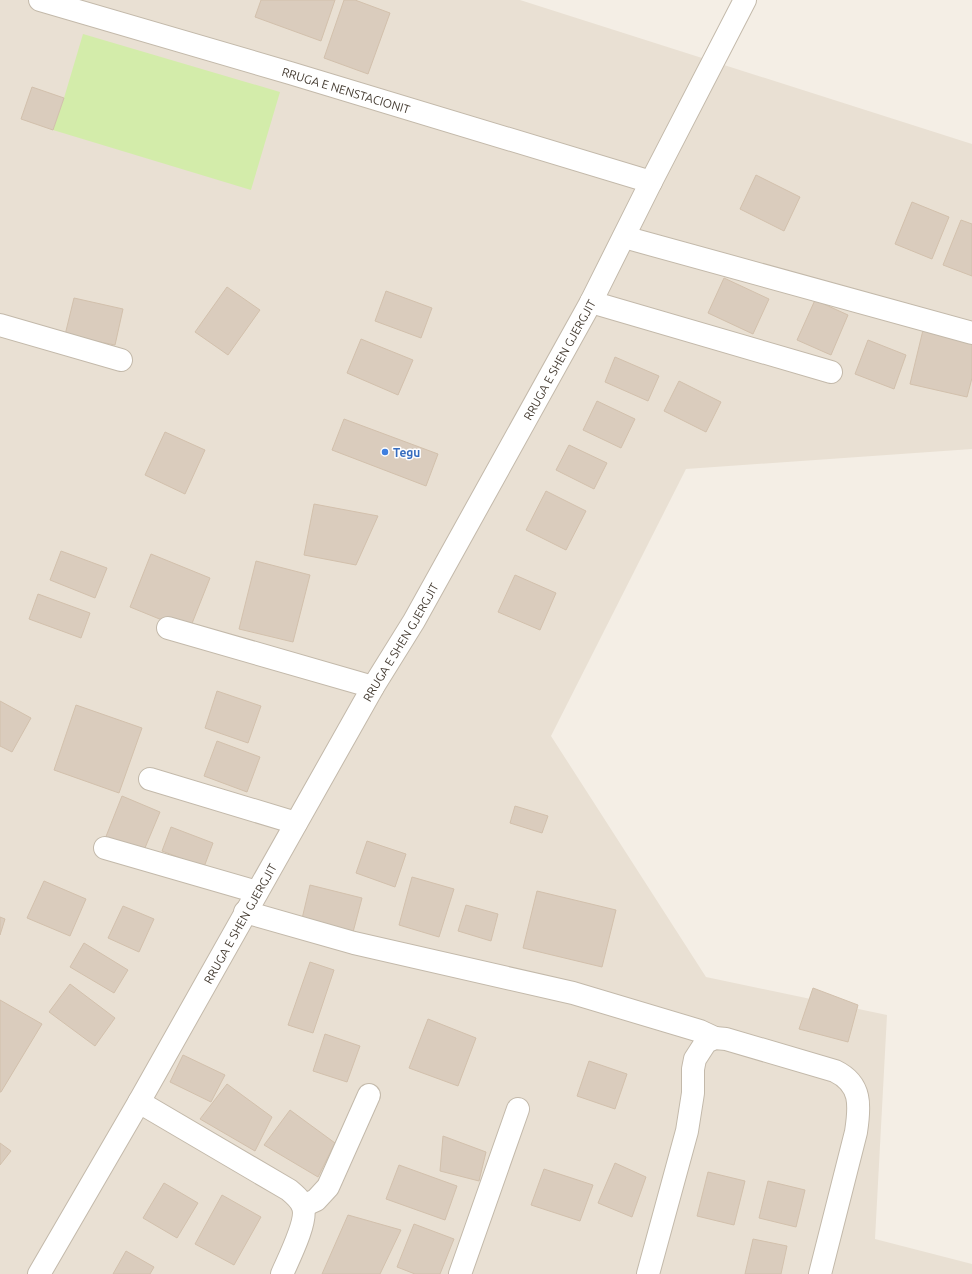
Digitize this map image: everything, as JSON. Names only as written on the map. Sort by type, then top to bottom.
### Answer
[{"type":"street","name":"RRUGA E NENSTACIONIT","points":[[40,0],[290,73],[651,182]]},
{"type":"street","name":"RRUGA E SHEN GJERGJIT","points":[[39,1274],[139,1102],[373,687],[414,620],[591,302],[745,0]]},
{"type":"street","points":[[624,237],[972,333]]},
{"type":"street","points":[[591,302],[831,372]]},
{"type":"street","points":[[0,325],[121,360]]},
{"type":"street","points":[[168,628],[373,687]]},
{"type":"street","points":[[150,779],[296,823]]},
{"type":"street","points":[[106,848],[257,892]]},
{"type":"street","points":[[245,912],[354,943],[574,994],[700,1031],[715,1038],[726,1039],[835,1071],[844,1076],[856,1089],[859,1113],[856,1132],[820,1274]]},
{"type":"street","points":[[648,1274],[686,1131],[693,1093],[693,1069],[695,1059],[706,1042],[715,1038]]},
{"type":"street","points":[[303,1206],[316,1200],[328,1187],[369,1095]]},
{"type":"street","points":[[139,1102],[289,1190],[298,1198],[303,1206],[305,1215],[282,1274]]},
{"type":"street","points":[[460,1274],[518,1109]]},
{"type":"shaded area","points":[[0,0],[520,0],[972,144],[972,449],[686,469],[551,736],[706,977],[887,1015],[875,1239],[972,1264],[972,1274],[0,1274]]},
{"type":"green space","points":[[83,34],[280,92],[251,190],[53,130]]},
{"type":"building","points":[[261,0],[335,0],[321,41],[255,17]]},
{"type":"building","points":[[344,0],[355,0],[390,13],[368,74],[324,58]]},
{"type":"building","points":[[32,87],[64,98],[53,130],[21,119]]},
{"type":"building","points":[[756,175],[800,197],[784,231],[740,209]]},
{"type":"building","points":[[912,202],[949,217],[932,259],[895,244]]},
{"type":"building","points":[[961,220],[972,224],[972,276],[943,265]]},
{"type":"building","points":[[724,278],[769,299],[753,334],[708,313]]},
{"type":"building","points":[[227,287],[260,310],[228,355],[195,332]]},
{"type":"building","points":[[386,291],[432,308],[421,338],[375,321]]},
{"type":"building","points":[[74,298],[123,309],[115,345],[65,335]]},
{"type":"building","points":[[815,300],[848,315],[831,355],[797,340]]},
{"type":"building","points":[[923,330],[972,342],[972,378],[967,397],[910,384]]},
{"type":"building","points":[[361,339],[413,360],[398,395],[347,373]]},
{"type":"building","points":[[868,340],[906,355],[894,389],[855,374]]},
{"type":"building","points":[[615,357],[659,376],[648,401],[605,382]]},
{"type":"building","points":[[679,381],[721,402],[706,432],[664,411]]},
{"type":"building","points":[[597,401],[635,419],[621,448],[583,430]]},
{"type":"building","name":"Tegu","points":[[344,419],[438,454],[426,486],[332,450]]},
{"type":"building","points":[[165,432],[205,450],[185,494],[145,475]]},
{"type":"building","points":[[569,445],[607,463],[594,489],[556,470]]},
{"type":"building","points":[[546,491],[586,511],[566,550],[526,530]]},
{"type":"building","points":[[314,504],[378,516],[356,565],[304,555]]},
{"type":"building","points":[[61,551],[107,568],[95,598],[50,580]]},
{"type":"building","points":[[151,554],[210,578],[189,631],[130,607]]},
{"type":"building","points":[[256,561],[310,575],[293,642],[239,629]]},
{"type":"building","points":[[515,575],[556,593],[540,630],[498,612]]},
{"type":"building","points":[[38,594],[90,613],[81,638],[29,619]]},
{"type":"building","points":[[217,691],[261,706],[248,743],[205,728]]},
{"type":"building","points":[[0,701],[31,718],[12,752],[0,746]]},
{"type":"building","points":[[76,705],[142,728],[119,793],[54,770]]},
{"type":"building","points":[[217,741],[260,757],[247,792],[204,776]]},
{"type":"building","points":[[122,796],[160,812],[142,855],[105,839]]},
{"type":"building","points":[[515,806],[548,816],[542,833],[510,823]]},
{"type":"building","points":[[171,827],[213,843],[204,867],[162,851]]},
{"type":"building","points":[[367,841],[406,854],[395,887],[356,873]]},
{"type":"building","points":[[412,877],[454,889],[439,937],[399,925]]},
{"type":"building","points":[[44,881],[86,899],[70,936],[27,918]]},
{"type":"building","points":[[310,885],[362,898],[352,936],[301,923]]},
{"type":"building","points":[[537,891],[616,910],[602,967],[523,948]]},
{"type":"building","points":[[466,905],[498,914],[491,941],[458,931]]},
{"type":"building","points":[[123,906],[154,919],[139,952],[108,938]]},
{"type":"building","points":[[0,917],[5,919],[0,935]]},
{"type":"building","points":[[84,943],[128,970],[114,993],[70,967]]},
{"type":"building","points":[[310,962],[334,970],[313,1033],[288,1025]]},
{"type":"building","points":[[70,984],[115,1018],[95,1046],[49,1012]]},
{"type":"building","points":[[813,988],[858,1005],[848,1042],[799,1029]]},
{"type":"building","points":[[0,1000],[42,1024],[1,1092],[0,1092]]},
{"type":"building","points":[[428,1019],[476,1038],[458,1086],[409,1068]]},
{"type":"building","points":[[325,1034],[360,1046],[347,1082],[313,1071]]},
{"type":"building","points":[[183,1055],[225,1075],[211,1102],[170,1082]]},
{"type":"building","points":[[589,1061],[627,1074],[615,1109],[577,1096]]},
{"type":"building","points":[[227,1084],[272,1117],[255,1151],[200,1119]]},
{"type":"building","points":[[290,1110],[335,1143],[318,1177],[264,1145]]},
{"type":"building","points":[[443,1136],[486,1152],[479,1181],[440,1171]]},
{"type":"building","points":[[0,1143],[11,1151],[0,1165]]},
{"type":"building","points":[[615,1163],[646,1177],[632,1217],[598,1203]]},
{"type":"building","points":[[399,1165],[457,1186],[445,1220],[386,1199]]},
{"type":"building","points":[[544,1169],[593,1185],[580,1221],[531,1205]]},
{"type":"building","points":[[708,1172],[745,1181],[734,1225],[697,1216]]},
{"type":"building","points":[[768,1181],[805,1190],[796,1227],[759,1218]]},
{"type":"building","points":[[164,1183],[198,1203],[177,1238],[143,1218]]},
{"type":"building","points":[[222,1195],[261,1217],[234,1265],[195,1244]]},
{"type":"building","points":[[348,1215],[401,1230],[380,1274],[322,1274]]},
{"type":"building","points":[[414,1224],[454,1239],[440,1274],[415,1274],[397,1267]]},
{"type":"building","points":[[753,1239],[787,1246],[781,1274],[745,1274]]},
{"type":"building","points":[[126,1251],[154,1267],[150,1274],[113,1274]]},
{"type":"place","name":"Tegu","points":[[385,452]]}]
